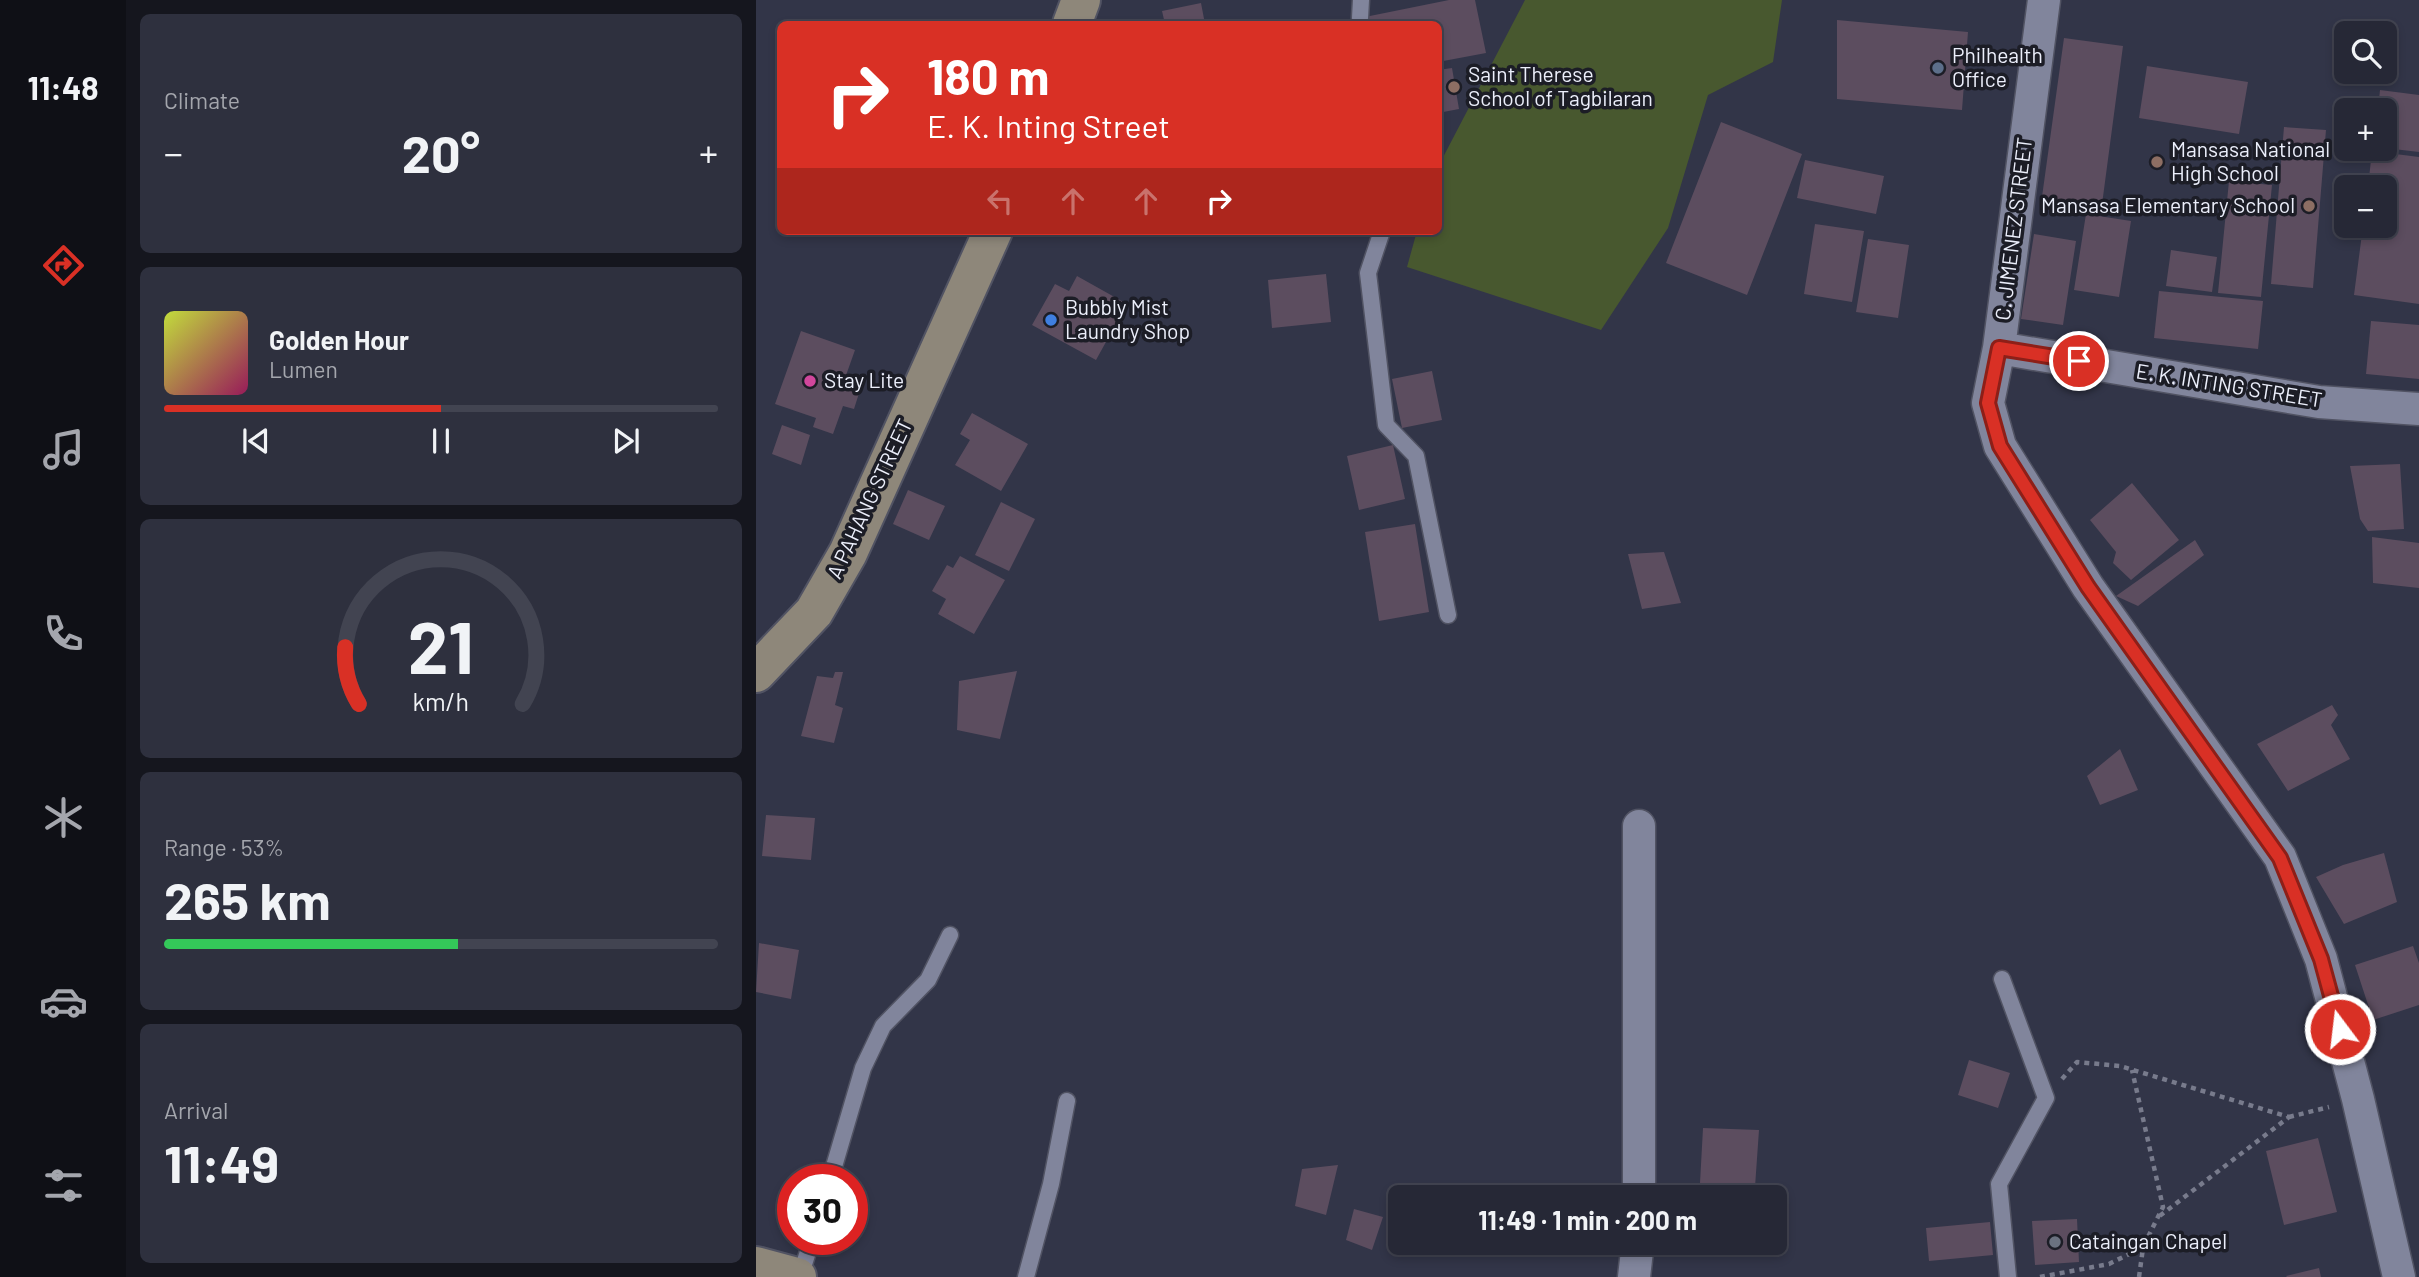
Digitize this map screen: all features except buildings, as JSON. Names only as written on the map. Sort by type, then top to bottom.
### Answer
[{"type":"street","points":[[1073,21],[1081,0]]},
{"type":"street","name":"C. JIMENEZ STREET","points":[[2044,0],[1999,348],[1988,403],[2000,446],[2088,587],[2280,858],[2321,959],[2358,1099],[2399,1277]]},
{"type":"street","name":"A PAHANG STREET","points":[[756,673],[814,612],[848,553],[991,235]]},
{"type":"street","name":"E. K. INTING STREET","points":[[1999,348],[2319,402],[2419,410]]},
{"type":"street","points":[[1639,826],[1639,1185]]},
{"type":"street","points":[[1634,1277],[1637,1255]]},
{"type":"street","points":[[756,1266],[798,1277]]},
{"type":"lane","points":[[1360,0],[1360,18]]},
{"type":"lane","points":[[1381,235],[1368,273],[1387,425],[1416,456],[1448,615]]},
{"type":"lane","points":[[835,1164],[863,1068],[883,1026],[928,981],[950,935]]},
{"type":"lane","points":[[2002,979],[2046,1098],[1999,1184],[2007,1277]]},
{"type":"lane","points":[[1026,1277],[1051,1184],[1067,1101]]},
{"type":"lane","points":[[798,1277],[806,1255]]},
{"type":"path","points":[[2046,1098],[2077,1062],[2132,1070],[2289,1117]]},
{"type":"path","points":[[2132,1070],[2163,1207],[2143,1247],[2139,1277]]},
{"type":"path","points":[[2157,1219],[2289,1117],[2358,1099]]},
{"type":"path","points":[[2040,1277],[2109,1264],[2143,1247]]},
{"type":"green space","points":[[1525,0],[1782,0],[1773,62],[1708,95],[1668,228],[1601,330],[1407,267],[1416,235],[1442,235],[1442,159]]},
{"type":"place","name":"Philhealth Office","points":[[1938,68]]},
{"type":"place","name":"Saint Therese School of Tagbilaran","points":[[1454,87]]},
{"type":"place","name":"Mansasa National High School","points":[[2157,162]]},
{"type":"place","name":"Mansasa Elementary School","points":[[2309,206]]},
{"type":"place","name":"Bubbly Mist Laundry Shop","points":[[1051,320]]},
{"type":"place","name":"Stay Lite","points":[[810,381]]},
{"type":"place","name":"Cataingan Chapel","points":[[2055,1242]]},
{"type":"route","points":[[2079,361],[1999,348],[1988,403],[2000,446],[2088,587],[2280,858],[2321,959],[2340,1029]]}]
